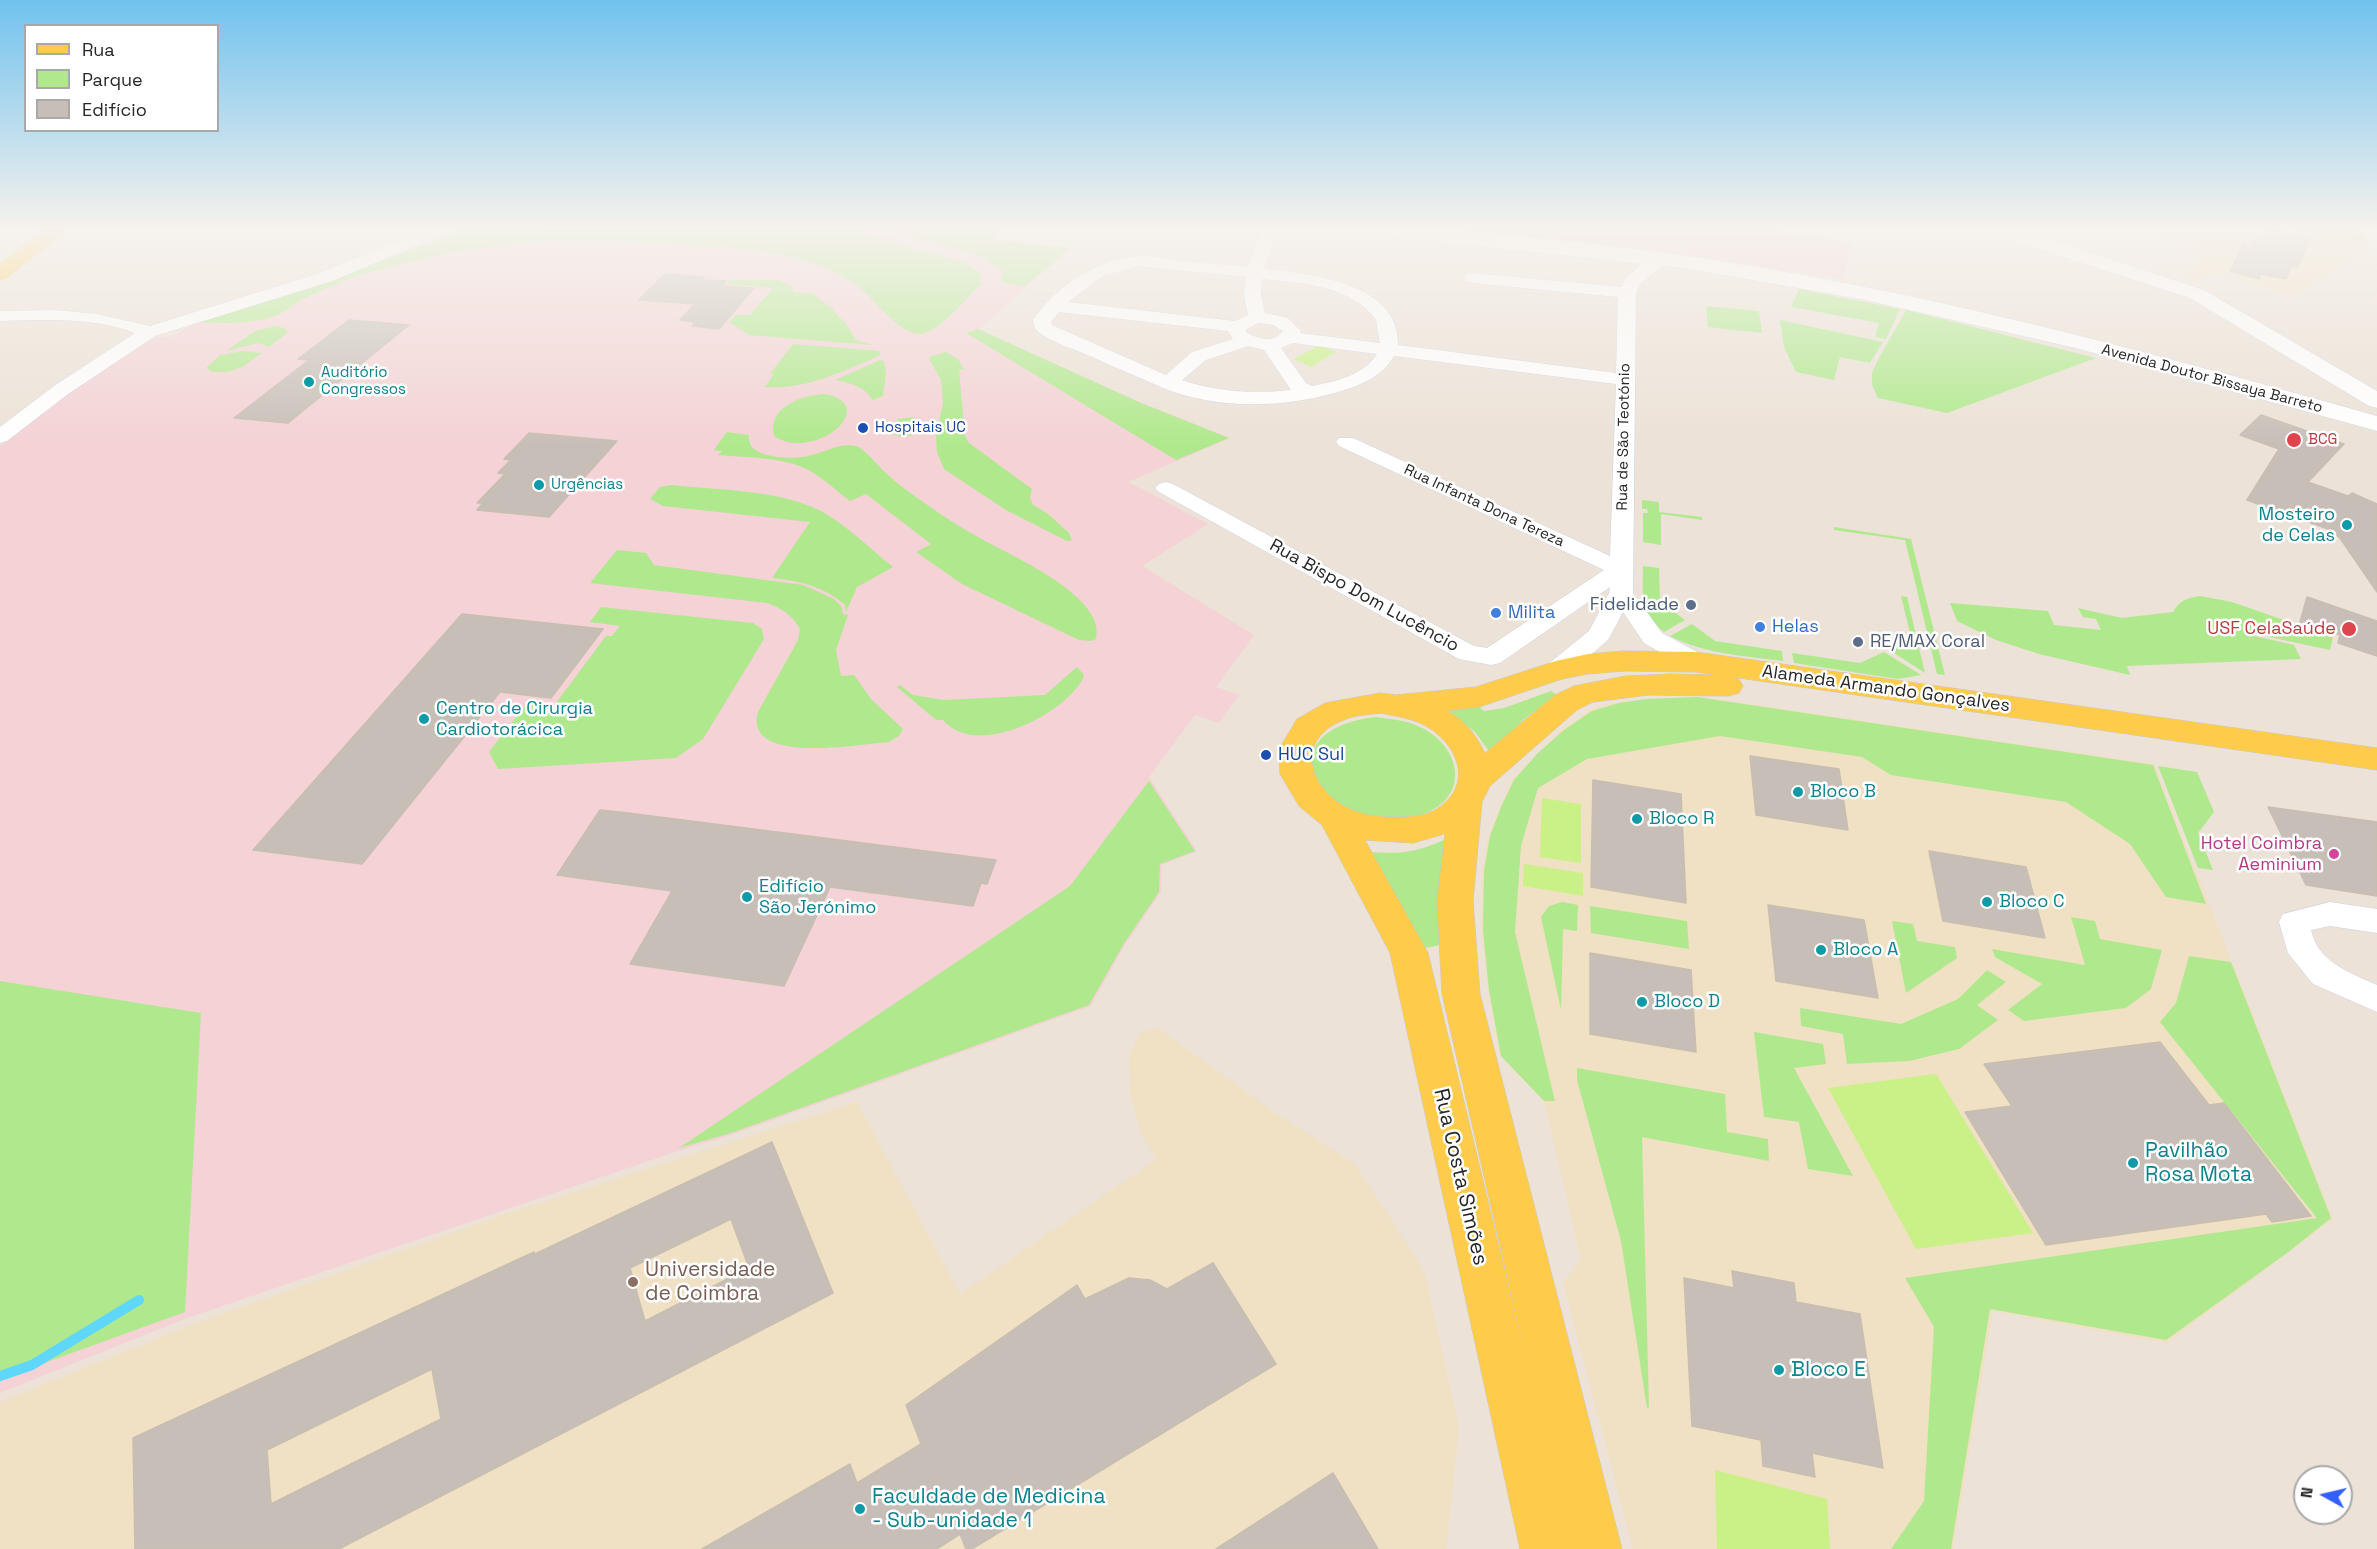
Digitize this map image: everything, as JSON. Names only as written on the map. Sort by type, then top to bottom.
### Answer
[{"type":"main road","name":"Alameda Armando Gonçalves","points":[[1397,705],[1479,696],[1556,671],[1588,664],[1625,661],[1696,662],[2377,759]]},
{"type":"main road","name":"Alameda Armando Gonçalves","points":[[1471,791],[1524,736],[1572,699],[1607,689],[1714,684],[2377,782]]},
{"type":"main road","points":[[1471,791],[1449,818],[1424,829],[1395,832],[1365,829],[1336,819],[1310,799],[1296,778],[1293,757],[1299,738],[1315,721],[1336,710],[1363,704],[1397,705],[1424,712],[1439,720],[1464,741],[1475,760],[1471,791],[1455,901],[1461,994],[1596,1549]]},
{"type":"main road","name":"Rua Costa Simões","points":[[1336,819],[1409,953],[1546,1549]]},
{"type":"street","points":[[3,301],[35,314]]},
{"type":"street","points":[[0,437],[61,390],[149,332],[248,301]]},
{"type":"street","points":[[1060,301],[1042,320],[1044,328],[1167,383],[1202,393],[1244,398],[1311,393],[1350,382],[1371,370],[1382,361],[1388,351],[1389,326],[1384,317],[1367,301]]},
{"type":"street","points":[[1252,301],[1258,318]]},
{"type":"street","name":"Rua de São Teotónio","points":[[1621,593],[1628,301]]},
{"type":"street","name":"Avenida Doutor Bissaya Barreto","points":[[1906,301],[2102,349],[2377,424]]},
{"type":"street","points":[[2209,301],[2377,401]]},
{"type":"street","points":[[1054,306],[1241,334],[1269,344],[1282,342],[1290,337],[1292,331],[1289,325],[1281,321],[1258,318],[1249,320],[1241,334],[1199,356],[1167,383]]},
{"type":"street","points":[[0,316],[35,314],[132,324],[149,332]]},
{"type":"street","points":[[1290,337],[1626,380]]},
{"type":"street","points":[[1269,344],[1299,387],[1311,393]]},
{"type":"street","name":"Rua Infanta Dona Tereza","points":[[1346,442],[1622,569]]},
{"type":"street","name":"Rua Bispo Dom Lucêncio","points":[[1166,488],[1468,653],[1491,657],[1622,569]]},
{"type":"street","points":[[1556,671],[1599,635],[1621,593],[1653,638],[1696,662]]},
{"type":"street","points":[[2377,921],[2330,914],[2294,922],[2299,944],[2324,975],[2377,999]]},
{"type":"shaded area","points":[[261,301],[1010,301],[979,329],[1142,403],[1230,438],[1128,482],[1208,524],[1142,566],[1254,635],[1216,687],[1239,695],[1219,723],[1195,715],[1149,777],[1197,851],[1162,865],[1161,892],[1125,945],[1091,1006],[731,1135],[187,1318],[0,1393],[0,446],[68,393],[150,340],[172,337],[196,322]]},
{"type":"shaded area","points":[[1697,696],[2154,764],[2333,1219],[2167,1343],[1993,1311],[1953,1549],[1633,1549],[1563,1283],[1581,1260],[1544,1101],[1500,1056],[1488,990],[1481,930],[1482,871],[1488,836],[1512,779],[1562,729],[1591,709],[1618,702]]},
{"type":"shaded area","name":"Universidade de Coimbra","points":[[1158,1028],[1274,1112],[1355,1164],[1424,1270],[1459,1428],[1446,1549],[0,1549],[0,1402],[191,1325],[506,1214],[857,1102],[960,1294],[1157,1159],[1141,1134],[1130,1092],[1129,1056],[1139,1033]]},
{"type":"green space","points":[[264,301],[299,301],[278,315],[265,319],[236,323],[198,322]]},
{"type":"green space","points":[[762,301],[823,301],[847,325],[856,340],[872,345],[749,335],[729,322],[736,315],[750,315]]},
{"type":"green space","points":[[874,301],[964,301],[943,322],[926,333],[911,332],[894,321]]},
{"type":"green space","points":[[1794,301],[1861,301],[1900,309],[1886,339],[1875,337],[1879,323],[1791,307]]},
{"type":"green space","points":[[1706,306],[1759,311],[1762,333],[1708,327]]},
{"type":"green space","points":[[1906,310],[2096,358],[1947,413],[1878,398],[1872,384],[1873,370]]},
{"type":"green space","points":[[1780,320],[1883,342],[1870,363],[1840,357],[1834,380],[1796,372],[1784,347]]},
{"type":"green space","points":[[275,326],[285,328],[287,333],[269,347],[258,343],[226,351],[255,331]]},
{"type":"green space","points":[[978,329],[1141,403],[1229,438],[1176,460],[966,333]]},
{"type":"green space","points":[[793,344],[879,351],[881,355],[825,378],[795,386],[765,387],[774,374],[770,374]]},
{"type":"green space","points":[[1319,345],[1336,352],[1311,367],[1294,359]]},
{"type":"green space","points":[[244,351],[262,353],[242,367],[227,372],[213,372],[206,368],[220,355]]},
{"type":"green space","points":[[946,352],[958,359],[964,369],[959,370],[965,436],[969,443],[1032,489],[1030,498],[1033,505],[1047,513],[1069,533],[1072,540],[1067,541],[1006,510],[944,469],[937,452],[936,437],[943,403],[941,380],[929,359],[931,356]]},
{"type":"green space","points":[[880,360],[884,361],[886,373],[883,396],[873,400],[861,388],[835,380]]},
{"type":"green space","points":[[825,394],[841,400],[847,409],[845,419],[836,429],[823,437],[807,442],[790,442],[774,436],[773,426],[776,417],[788,404],[806,397]]},
{"type":"green space","points":[[913,417],[919,423],[912,435],[901,437],[890,433],[898,419]]},
{"type":"green space","points":[[727,432],[749,435],[750,443],[760,453],[778,457],[803,457],[842,446],[859,447],[898,483],[939,513],[1032,566],[1072,593],[1087,607],[1095,623],[1096,639],[1079,640],[962,584],[916,552],[931,544],[866,494],[850,501],[817,475],[790,463],[718,455],[722,451],[714,450]]},
{"type":"green space","points":[[672,485],[747,492],[803,503],[839,522],[893,567],[857,587],[846,612],[845,605],[829,593],[801,583],[772,578],[810,522],[663,506],[650,499],[660,487]]},
{"type":"green space","points":[[1642,500],[1659,502],[1659,512],[1702,517],[1702,520],[1661,514],[1661,545],[1643,542],[1643,513],[1648,513],[1647,509],[1642,509]]},
{"type":"green space","points":[[1834,527],[1911,539],[1945,675],[1937,674],[1905,540],[1834,530]]},
{"type":"green space","points":[[617,550],[646,553],[654,565],[803,585],[834,599],[841,606],[843,614],[848,615],[836,650],[841,676],[854,675],[871,699],[903,729],[899,736],[889,742],[831,748],[785,746],[768,740],[758,729],[758,712],[798,640],[800,629],[793,619],[782,610],[767,603],[590,583]]},
{"type":"green space","points":[[1643,566],[1659,568],[1660,601],[1685,620],[1664,632],[1646,610],[1643,594]]},
{"type":"green space","points":[[1901,596],[1907,597],[1925,673],[1888,649],[1911,637]]},
{"type":"green space","points":[[2200,596],[2232,602],[2333,637],[2330,650],[2246,632],[2246,634],[2294,645],[2301,659],[2127,666],[2130,675],[2039,654],[1996,640],[1957,621],[1950,603],[2048,611],[2054,625],[2101,630],[2096,619],[2083,617],[2078,608],[2122,618],[2173,612],[2184,600]]},
{"type":"green space","points":[[601,607],[753,623],[762,629],[764,639],[703,739],[676,758],[498,769],[489,752],[526,704],[553,707],[606,636],[612,636],[620,626],[590,622]]},
{"type":"green space","points":[[1692,624],[1715,641],[1782,651],[1783,661],[1711,651],[1670,636]]},
{"type":"green space","points":[[1884,652],[1921,675],[1898,679],[1794,663],[1792,653],[1860,663]]},
{"type":"green space","points":[[1077,667],[1084,675],[1083,679],[1057,706],[1038,719],[996,734],[976,735],[958,731],[943,720],[936,720],[897,687],[900,685],[913,695],[944,700],[1045,695]]},
{"type":"green space","points":[[1551,691],[1557,695],[1523,720],[1491,754],[1475,732],[1445,709],[1477,705],[1484,711],[1504,708]]},
{"type":"green space","points":[[1697,697],[2153,765],[2206,904],[2166,897],[2130,844],[2066,802],[1891,775],[1862,757],[1720,736],[1587,759],[1538,788],[1521,846],[1515,932],[1555,1101],[1544,1101],[1501,1056],[1489,990],[1483,931],[1484,871],[1490,836],[1514,780],[1537,754],[1564,730],[1592,711],[1619,703],[1646,699]]},
{"type":"green space","points":[[1375,717],[1398,720],[1420,727],[1444,745],[1455,770],[1455,782],[1450,794],[1441,805],[1426,813],[1393,820],[1363,815],[1337,803],[1320,784],[1312,764],[1317,744],[1337,727]]},
{"type":"green space","points":[[2158,766],[2197,772],[2214,812],[2198,833],[2213,870],[2198,868]]},
{"type":"green space","points":[[1149,781],[1195,851],[1160,864],[1159,892],[1123,945],[1089,1005],[731,1133],[679,1148],[1070,886]]},
{"type":"green space","points":[[1542,798],[1581,804],[1581,863],[1540,857]]},
{"type":"green space","points":[[1446,839],[1440,945],[1420,949],[1368,852],[1408,852]]},
{"type":"green space","points":[[1524,864],[1583,873],[1583,896],[1523,886]]},
{"type":"green space","points":[[1562,902],[1578,905],[1577,931],[1563,929],[1561,1010],[1541,917],[1549,906]]},
{"type":"green space","points":[[1590,906],[1687,921],[1689,949],[1591,933]]},
{"type":"green space","points":[[2071,917],[2095,921],[2100,939],[2162,950],[2151,989],[2126,1008],[2024,1021],[2008,1010],[2042,984],[1995,957],[1992,949],[2085,965]]},
{"type":"green space","points":[[1892,921],[1913,924],[1917,941],[1955,947],[1957,958],[1906,993]]},
{"type":"green space","points":[[2189,956],[2231,962],[2331,1218],[2287,1253],[2166,1340],[1990,1309],[1951,1549],[1891,1549],[1924,1501],[1934,1327],[1905,1278],[2317,1218],[2160,1022],[2176,1003]]},
{"type":"green space","points":[[1987,970],[2006,982],[1977,1005],[1998,1020],[1959,1049],[1909,1061],[1847,1064],[1843,1034],[1801,1026],[1800,1008],[1901,1024],[1958,999]]},
{"type":"green space","points":[[0,981],[201,1013],[185,1312],[0,1379]]},
{"type":"green space","points":[[1754,1032],[1823,1044],[1826,1064],[1794,1068],[1853,1176],[1808,1169],[1799,1122],[1764,1117]]},
{"type":"green space","points":[[1577,1068],[1725,1094],[1727,1132],[1768,1139],[1769,1161],[1642,1137],[1649,1407],[1647,1408],[1621,1241],[1577,1080]]},
{"type":"green space","points":[[1936,1074],[2033,1233],[1916,1249],[1828,1088]]},
{"type":"green space","points":[[1715,1470],[1827,1499],[1830,1549],[1717,1549]]},
{"type":"building","points":[[657,301],[743,301],[719,329],[692,326],[696,322],[680,320],[695,304]]},
{"type":"building","name":"Auditório Congressos","points":[[349,320],[409,325],[288,423],[234,418],[309,360],[298,359]]},
{"type":"building","points":[[2261,415],[2344,444],[2308,482],[2348,496],[2352,493],[2377,504],[2377,592],[2340,538],[2328,529],[2247,500],[2279,449],[2240,435]]},
{"type":"building","name":"Urgências","points":[[529,433],[617,441],[549,517],[477,510],[483,503],[477,503],[505,474],[498,473],[511,460],[504,459]]},
{"type":"building","name":"USF CelaSaúde","points":[[2307,597],[2377,621],[2377,656],[2338,643],[2340,635],[2300,622]]},
{"type":"building","name":"Centro de Cirurgia Cardiotorácica","points":[[462,614],[603,629],[551,698],[500,692],[362,864],[253,850]]},
{"type":"building","name":"Bloco B","points":[[1750,756],[1839,769],[1848,830],[1756,815]]},
{"type":"building","name":"Bloco R","points":[[1593,780],[1681,794],[1686,903],[1591,887]]},
{"type":"building","name":"Hotel Coimbra Aeminium","points":[[2268,807],[2377,822],[2377,896],[2306,885]]},
{"type":"building","name":"Edifício São Jerónimo","points":[[600,810],[996,860],[987,884],[981,883],[973,906],[830,887],[784,986],[630,964],[672,891],[557,875]]},
{"type":"building","name":"Bloco C","points":[[1929,851],[2026,867],[2045,938],[1943,921]]},
{"type":"building","name":"Bloco A","points":[[1768,905],[1864,920],[1878,998],[1776,981]]},
{"type":"building","name":"Bloco D","points":[[1590,953],[1691,970],[1696,1052],[1590,1034]]},
{"type":"building","name":"Pavilhão Rosa Mota","points":[[2160,1042],[2209,1105],[2224,1103],[2311,1216],[2272,1222],[2266,1214],[2046,1245],[1965,1112],[2012,1106],[1984,1064]]},
{"type":"building","points":[[772,1142],[833,1293],[339,1549],[135,1549],[133,1438],[534,1252],[535,1254]],"holes":[[[731,1219],[749,1268],[645,1321],[630,1268]],[[432,1369],[441,1419],[271,1504],[267,1450]]]},
{"type":"building","points":[[1213,1263],[1276,1364],[972,1549],[966,1549],[960,1534],[937,1549],[702,1549],[850,1464],[857,1483],[921,1444],[906,1405],[1077,1285],[1085,1299],[1129,1278],[1150,1280],[1167,1289]]},
{"type":"building","name":"Bloco E","points":[[1732,1271],[1794,1283],[1796,1302],[1860,1314],[1883,1468],[1812,1453],[1815,1477],[1763,1466],[1761,1440],[1692,1426],[1684,1278],[1734,1288]]},
{"type":"building","points":[[1333,1473],[1378,1549],[1216,1549]]},
{"type":"waterway","points":[[0,1376],[32,1365],[139,1300]]},
{"type":"place","name":"Auditório Congressos","points":[[309,382]]},
{"type":"place","name":"Hospitais UC","points":[[863,428]]},
{"type":"place","name":"BCG","points":[[2294,440]]},
{"type":"place","name":"Urgências","points":[[539,485]]},
{"type":"place","name":"Mosteiro de Celas","points":[[2347,525]]},
{"type":"place","name":"Fidelidade","points":[[1691,605]]},
{"type":"place","name":"Milita","points":[[1496,613]]},
{"type":"place","name":"Helas","points":[[1760,627]]},
{"type":"place","name":"USF CelaSaúde","points":[[2349,629]]},
{"type":"place","name":"RE/MAX Coral","points":[[1858,642]]},
{"type":"place","name":"Centro de Cirurgia Cardiotorácica","points":[[424,719]]},
{"type":"place","name":"HUC Sul","points":[[1266,755]]},
{"type":"place","name":"Bloco B","points":[[1798,792]]},
{"type":"place","name":"Bloco R","points":[[1637,819]]},
{"type":"place","name":"Hotel Coimbra Aeminium","points":[[2334,854]]},
{"type":"place","name":"Edifício São Jerónimo","points":[[747,897]]},
{"type":"place","name":"Bloco C","points":[[1987,902]]},
{"type":"place","name":"Bloco A","points":[[1821,950]]},
{"type":"place","name":"Bloco D","points":[[1642,1002]]},
{"type":"place","name":"Pavilhão Rosa Mota","points":[[2133,1163]]},
{"type":"place","name":"Universidade de Coimbra","points":[[633,1282]]},
{"type":"place","name":"Bloco E","points":[[1779,1370]]},
{"type":"place","name":"Faculdade de Medicina - Sub-unidade 1","points":[[860,1509]]}]
